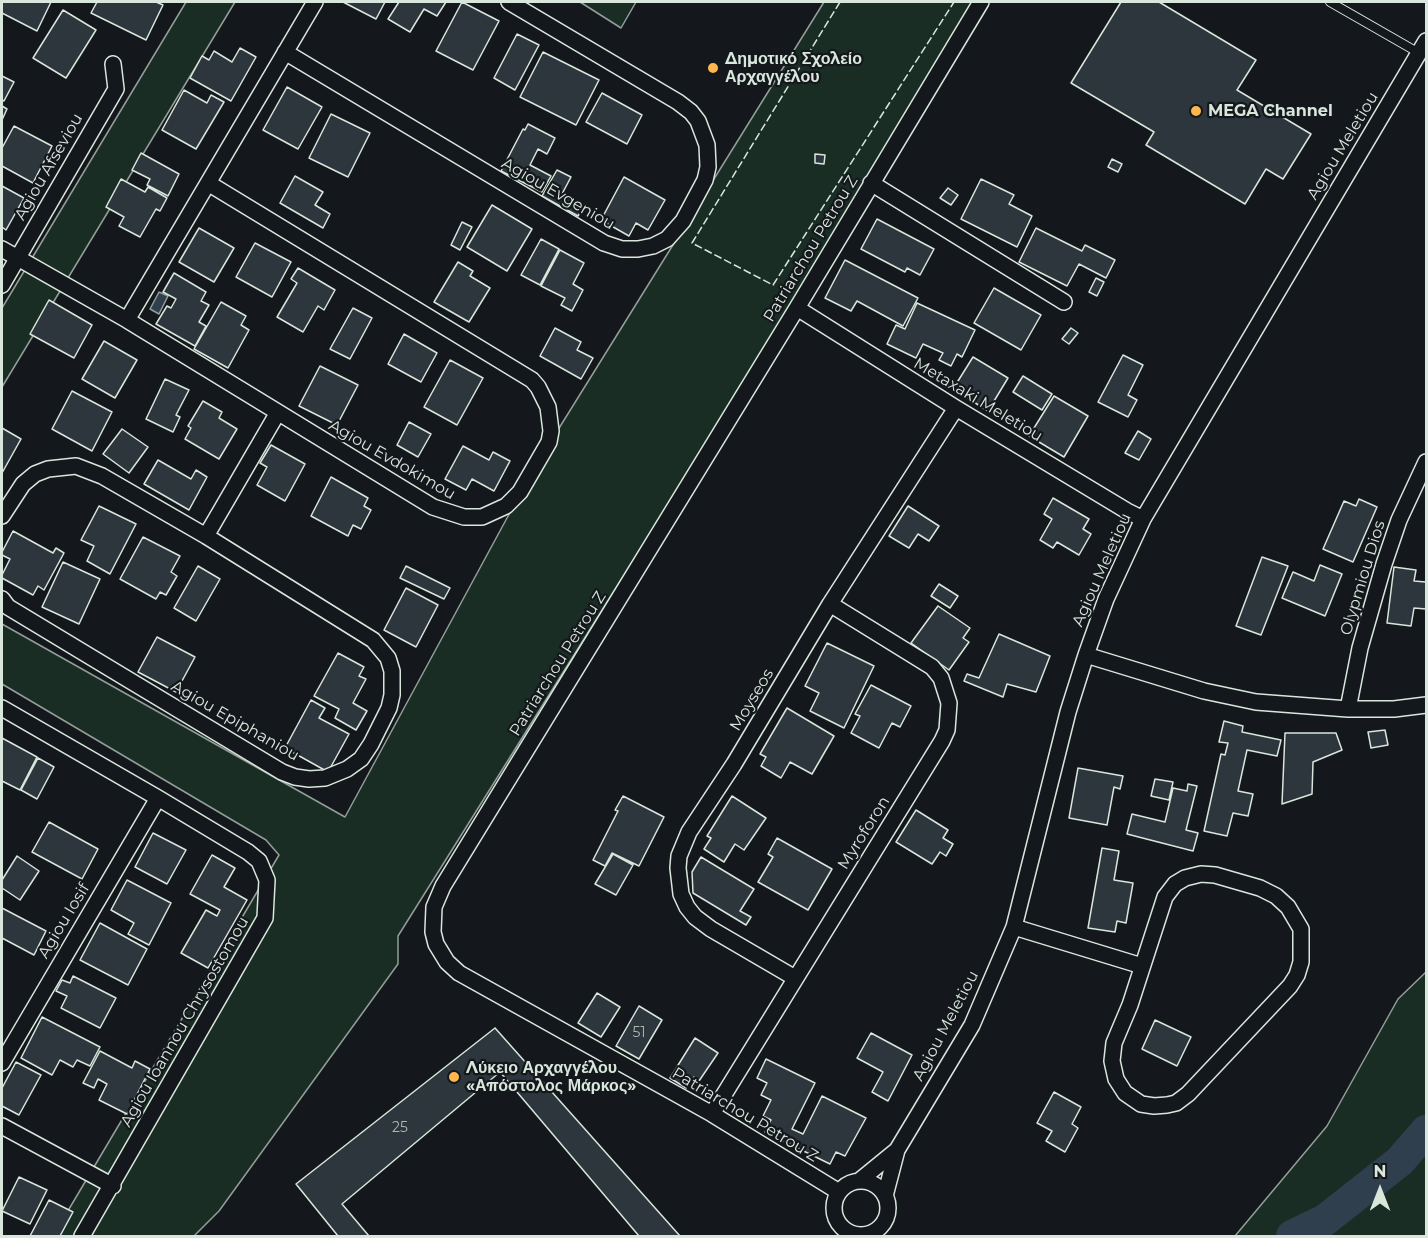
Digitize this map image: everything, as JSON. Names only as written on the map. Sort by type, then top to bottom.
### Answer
[{"type":"street","points":[[127,320],[315,2]]},
{"type":"street","name":"Agiou Evgeniou","points":[[285,52],[604,243],[622,249],[638,249],[653,246],[667,239],[683,221],[705,180],[708,167],[707,145],[698,121],[678,102],[509,2]]},
{"type":"street","name":"Patriarchou Petrou Z","points":[[839,1192],[712,1114],[459,973],[447,962],[436,944],[434,907],[442,886],[797,308],[981,2]]},
{"type":"street","name":"Agiou Meletiou","points":[[885,1196],[897,1150],[972,1025],[998,969],[1014,927],[1068,712],[1086,655],[1106,599],[1143,519],[1423,47]]},
{"type":"street","name":"Agiou Afseviou","points":[[2,285],[116,89],[113,64]]},
{"type":"street","name":"Agiou Evdokimou","points":[[2,249],[127,320],[277,414],[433,507],[464,517],[482,517],[506,506],[520,492],[549,442],[552,431],[551,419],[543,396],[532,380],[208,183]]},
{"type":"street","points":[[871,183],[1064,302]]},
{"type":"street","name":"Metaxaki Meletiou","points":[[797,308],[956,408],[1143,519]]},
{"type":"street","name":"Moyseos","points":[[795,978],[711,929],[695,917],[681,894],[678,868],[681,850],[688,832],[734,764],[830,604],[956,408]]},
{"type":"street","points":[[206,536],[277,414]]},
{"type":"street","name":"Agiou Epiphaniou","points":[[2,516],[23,484],[35,474],[55,468],[76,466],[102,476],[206,536],[373,640],[388,658],[393,679],[389,708],[361,759],[347,769],[325,778],[309,779],[282,772],[8,607],[2,599]]},
{"type":"street","name":"Olypmiou Dios","points":[[1348,709],[1360,648],[1384,564],[1399,520],[1425,467]]},
{"type":"street","name":"Myroforon","points":[[712,1114],[947,730],[949,703],[946,690],[941,678],[932,667],[830,604]]},
{"type":"street","points":[[1086,655],[1230,698],[1303,707],[1348,709],[1394,709],[1426,705]]},
{"type":"street","name":"Agiou Ioannou Chrysostomou","points":[[2,708],[248,852],[259,861],[267,880],[265,918],[82,1236]]},
{"type":"street","name":"Agiou Iosif","points":[[2,1063],[158,798]]},
{"type":"street","points":[[1215,875],[1260,888],[1276,896],[1288,907],[1301,929],[1301,962],[1290,986],[1188,1094],[1176,1103],[1167,1105],[1141,1104],[1119,1085],[1112,1069],[1114,1043],[1130,1005],[1142,966],[1165,897],[1175,884],[1193,876],[1215,875]]},
{"type":"street","points":[[1014,927],[1142,966]]},
{"type":"street","points":[[2,1126],[112,1186]]},
{"type":"street","name":"Agiou Meletiou","points":[[860,1181],[897,1150]]},
{"type":"street","points":[[860,1181],[877,1186],[888,1203],[887,1216],[879,1228],[866,1234],[845,1233],[835,1213],[835,1202],[839,1192],[848,1184],[860,1181]]},
{"type":"lane","points":[[1330,2],[1423,47]]},
{"type":"green space","points":[[186,2],[235,2],[2,387],[2,308]]},
{"type":"green space","points":[[580,2],[636,2],[621,28]]},
{"type":"green space","points":[[824,2],[983,2],[398,936],[398,964],[219,1211],[194,1236],[53,1236],[279,855],[266,840],[2,684],[2,624],[345,817],[533,470]]},
{"type":"green space","points":[[1426,972],[1426,1236],[1235,1236],[1327,1126],[1398,999]]},
{"type":"water","points":[[159,292],[168,296],[159,314],[150,309]]},
{"type":"building","points":[[2,2],[51,2],[37,31],[2,13]]},
{"type":"building","points":[[97,2],[156,2],[163,5],[146,40],[91,13]]},
{"type":"building","points":[[343,2],[385,2],[376,19]]},
{"type":"building","points":[[399,2],[446,2],[437,16],[424,9],[410,32],[388,19]]},
{"type":"building","points":[[462,2],[499,21],[473,70],[436,51]]},
{"type":"building","name":"MEGA Channel","points":[[1121,2],[1159,2],[1256,60],[1237,90],[1311,134],[1283,179],[1266,169],[1245,204],[1146,145],[1154,132],[1071,83]]},
{"type":"building","points":[[63,10],[96,30],[66,78],[33,58]]},
{"type":"building","points":[[517,34],[539,45],[515,90],[494,78]]},
{"type":"building","points":[[240,48],[256,57],[231,101],[190,78],[202,56],[209,60],[214,51],[232,62]]},
{"type":"building","points":[[543,52],[599,80],[576,125],[520,97]]},
{"type":"building","points":[[2,76],[14,82],[4,101],[2,100]]},
{"type":"building","points":[[287,87],[322,107],[298,149],[263,130]]},
{"type":"building","points":[[184,90],[207,103],[211,95],[224,102],[196,149],[162,130]]},
{"type":"building","points":[[602,93],[642,115],[627,144],[586,122]]},
{"type":"building","points":[[2,106],[7,109],[2,120]]},
{"type":"building","points":[[331,114],[370,133],[348,177],[309,158]]},
{"type":"building","points":[[528,124],[555,138],[547,154],[538,149],[530,165],[551,176],[542,192],[501,171],[523,129],[525,130]]},
{"type":"building","points":[[14,126],[52,146],[33,183],[2,166],[2,148]]},
{"type":"building","points":[[141,153],[179,174],[168,196],[147,185],[150,179],[132,170]]},
{"type":"building","points":[[815,154],[825,155],[824,164],[815,163]]},
{"type":"building","points":[[1112,159],[1122,164],[1118,172],[1108,167]]},
{"type":"building","points":[[557,170],[571,177],[562,194],[584,206],[578,216],[542,196]]},
{"type":"building","points":[[295,176],[323,192],[315,205],[330,214],[323,228],[280,203]]},
{"type":"building","points":[[624,177],[665,200],[648,230],[636,223],[629,236],[601,220]]},
{"type":"building","points":[[121,179],[145,192],[148,187],[167,198],[160,211],[156,209],[140,237],[119,226],[124,217],[106,207]]},
{"type":"building","points":[[981,179],[1014,195],[1009,204],[1032,216],[1017,247],[961,219]]},
{"type":"building","points":[[2,186],[24,198],[6,230],[2,227]]},
{"type":"building","points":[[948,188],[958,195],[951,205],[940,198]]},
{"type":"building","points":[[492,205],[532,229],[507,271],[467,247]]},
{"type":"building","points":[[877,219],[934,249],[920,275],[907,268],[905,272],[861,249]]},
{"type":"building","points":[[462,222],[472,227],[460,250],[451,245]]},
{"type":"building","points":[[199,228],[234,248],[214,282],[179,262]]},
{"type":"building","points":[[1036,228],[1082,251],[1085,245],[1115,260],[1106,278],[1079,264],[1067,286],[1019,262]]},
{"type":"building","points":[[541,239],[559,249],[540,285],[521,275]]},
{"type":"building","points":[[255,243],[291,262],[272,297],[236,277]]},
{"type":"building","points":[[560,250],[584,263],[573,284],[583,290],[572,311],[561,305],[565,298],[541,286]]},
{"type":"building","points":[[845,260],[918,298],[903,326],[857,301],[851,311],[825,298]]},
{"type":"building","points":[[458,262],[473,271],[470,276],[490,288],[469,322],[434,302]]},
{"type":"building","points":[[298,268],[335,290],[324,310],[318,306],[303,332],[277,317],[297,283],[291,279]]},
{"type":"building","points":[[174,273],[206,292],[201,301],[209,305],[199,322],[206,326],[195,346],[156,324],[167,306],[171,308],[176,299],[163,292]]},
{"type":"building","points":[[1096,278],[1104,282],[1097,296],[1089,292]]},
{"type":"building","points":[[994,288],[1041,315],[1021,350],[974,323]]},
{"type":"building","points":[[49,300],[92,325],[74,358],[30,334]]},
{"type":"building","points":[[221,302],[246,316],[241,325],[249,330],[228,368],[194,349]]},
{"type":"building","points":[[917,303],[975,330],[962,357],[957,354],[951,366],[939,360],[943,353],[923,344],[916,358],[887,344],[896,325],[905,329]]},
{"type":"building","points":[[353,308],[372,318],[350,359],[330,349]]},
{"type":"building","points":[[555,328],[581,342],[577,350],[593,358],[581,379],[540,356]]},
{"type":"building","points":[[1071,328],[1078,333],[1069,344],[1062,339]]},
{"type":"building","points":[[404,334],[437,353],[421,382],[388,364]]},
{"type":"building","points":[[104,341],[137,360],[115,398],[82,379]]},
{"type":"building","points":[[1123,355],[1143,365],[1128,395],[1137,400],[1128,417],[1098,402]]},
{"type":"building","points":[[973,357],[1008,378],[988,411],[953,389]]},
{"type":"building","points":[[450,360],[483,378],[457,425],[424,407]]},
{"type":"building","points":[[320,366],[358,385],[337,425],[299,406]]},
{"type":"building","points":[[1023,376],[1052,394],[1042,410],[1013,392]]},
{"type":"building","points":[[165,379],[189,390],[176,415],[180,417],[173,432],[146,419]]},
{"type":"building","points":[[72,391],[112,412],[92,451],[52,429]]},
{"type":"building","points":[[1054,396],[1088,416],[1064,457],[1029,436]]},
{"type":"building","points":[[203,401],[222,412],[219,418],[237,429],[219,459],[185,439],[191,428],[188,426]]},
{"type":"building","points":[[409,422],[431,434],[418,457],[397,445]]},
{"type":"building","points":[[2,428],[21,439],[2,473]]},
{"type":"building","points":[[122,429],[148,447],[129,473],[103,454]]},
{"type":"building","points":[[1138,431],[1151,439],[1139,460],[1125,453]]},
{"type":"building","points":[[271,445],[305,464],[285,501],[257,485],[267,467],[260,463]]},
{"type":"building","points":[[463,446],[489,460],[493,452],[510,461],[494,491],[472,479],[466,490],[445,479]]},
{"type":"building","points":[[158,460],[191,479],[196,470],[207,477],[189,510],[144,484]]},
{"type":"building","points":[[331,477],[368,498],[364,506],[371,510],[361,529],[353,525],[348,536],[311,516]]},
{"type":"building","points":[[1053,498],[1089,519],[1083,529],[1091,534],[1079,555],[1057,542],[1053,548],[1040,540],[1052,519],[1044,514]]},
{"type":"building","points":[[1359,499],[1377,507],[1353,562],[1323,549],[1344,501],[1356,506]]},
{"type":"building","points":[[99,506],[136,524],[110,574],[87,561],[94,546],[81,540]]},
{"type":"building","points":[[908,506],[939,526],[929,541],[918,534],[909,548],[889,536]]},
{"type":"building","points":[[13,531],[53,553],[56,548],[64,553],[44,590],[38,586],[33,595],[2,578],[10,559],[2,555],[2,552]]},
{"type":"building","points":[[143,537],[180,556],[171,572],[177,576],[166,595],[160,592],[156,599],[120,579]]},
{"type":"building","points":[[1262,557],[1288,566],[1261,635],[1236,626]]},
{"type":"building","points":[[63,562],[100,579],[79,624],[42,607]]},
{"type":"building","points":[[1320,565],[1342,574],[1325,616],[1282,598],[1293,572],[1314,581]]},
{"type":"building","points":[[198,566],[220,579],[196,621],[174,608]]},
{"type":"building","points":[[406,566],[450,588],[444,599],[400,578]]},
{"type":"building","points":[[1394,567],[1416,570],[1414,581],[1426,582],[1426,609],[1414,608],[1411,626],[1387,623]]},
{"type":"building","points":[[939,584],[958,596],[950,608],[931,596]]},
{"type":"building","points":[[406,588],[438,605],[416,647],[384,630]]},
{"type":"building","points":[[938,606],[970,628],[963,638],[969,642],[949,670],[911,643]]},
{"type":"building","points":[[999,634],[1050,656],[1036,692],[1007,684],[1003,697],[964,681],[967,674],[979,678]]},
{"type":"building","points":[[157,637],[195,657],[176,692],[138,672]]},
{"type":"building","points":[[827,643],[874,666],[844,728],[810,711],[819,693],[805,686]]},
{"type":"building","points":[[338,653],[364,667],[359,676],[366,679],[353,703],[367,711],[356,730],[335,718],[339,709],[314,696]]},
{"type":"building","points":[[871,685],[911,706],[900,727],[892,723],[879,748],[851,733],[860,716],[855,714]]},
{"type":"building","points":[[311,700],[325,708],[319,718],[349,734],[328,772],[285,748]]},
{"type":"building","points":[[787,708],[834,736],[812,774],[790,762],[781,778],[761,766],[766,757],[760,754]]},
{"type":"building","points":[[1224,721],[1243,726],[1242,732],[1281,740],[1277,756],[1247,750],[1238,791],[1253,794],[1248,816],[1233,813],[1227,836],[1204,831],[1221,754],[1225,755],[1228,743],[1219,742]]},
{"type":"building","points":[[1385,730],[1388,745],[1371,748],[1368,732]]},
{"type":"building","points":[[1285,733],[1336,733],[1342,750],[1313,762],[1312,794],[1282,804]]},
{"type":"building","points":[[2,738],[37,757],[20,790],[2,781]]},
{"type":"building","points":[[38,758],[54,767],[37,799],[21,790]]},
{"type":"building","points":[[1078,768],[1123,776],[1120,789],[1114,787],[1107,825],[1069,818]]},
{"type":"building","points":[[1155,779],[1173,782],[1169,800],[1151,796]]},
{"type":"building","points":[[1188,784],[1197,786],[1186,830],[1198,833],[1193,851],[1127,834],[1132,814],[1165,822],[1173,788],[1187,791]]},
{"type":"building","points":[[623,796],[664,817],[639,866],[612,853],[605,866],[593,860],[618,811],[615,810]]},
{"type":"building","points":[[732,796],[766,818],[744,850],[735,844],[724,862],[704,849],[711,838],[707,836]]},
{"type":"building","points":[[916,810],[948,830],[943,838],[953,844],[946,856],[940,852],[932,864],[896,842]]},
{"type":"building","points":[[49,822],[98,849],[82,879],[32,852]]},
{"type":"building","points":[[153,833],[186,850],[167,884],[135,867]]},
{"type":"building","points":[[777,838],[832,869],[808,910],[758,882],[773,857],[768,854]]},
{"type":"building","points":[[1102,848],[1119,851],[1114,880],[1133,883],[1126,923],[1117,921],[1115,932],[1088,928]]},
{"type":"building","points":[[613,854],[633,865],[616,895],[595,884]]},
{"type":"building","points":[[212,855],[235,868],[224,887],[247,900],[208,968],[181,953],[206,910],[217,916],[220,910],[190,894]]},
{"type":"building","points":[[17,856],[39,871],[20,900],[2,888],[2,880]]},
{"type":"building","points":[[701,857],[754,889],[740,911],[751,917],[746,925],[693,893],[692,872]]},
{"type":"building","points":[[127,880],[171,903],[149,945],[128,934],[134,923],[111,910]]},
{"type":"building","points":[[2,908],[46,931],[34,955],[2,938]]},
{"type":"building","points":[[100,923],[147,949],[128,985],[80,960]]},
{"type":"building","points":[[73,976],[116,998],[100,1028],[61,1008],[67,996],[56,991],[62,980],[70,983]]},
{"type":"building","points":[[597,993],[620,1007],[601,1037],[578,1023]]},
{"type":"building","points":[[639,1006],[662,1020],[639,1059],[616,1046]]},
{"type":"building","points":[[42,1017],[100,1047],[90,1066],[77,1060],[73,1067],[60,1060],[52,1075],[21,1058]]},
{"type":"building","points":[[1155,1020],[1191,1037],[1177,1066],[1142,1049]]},
{"type":"building","points":[[495,1028],[680,1236],[639,1236],[500,1072],[342,1204],[369,1236],[338,1236],[296,1184]]},
{"type":"building","points":[[871,1033],[912,1055],[888,1101],[872,1092],[883,1072],[857,1058]]},
{"type":"building","points":[[695,1038],[718,1053],[699,1081],[694,1077],[686,1088],[670,1078]]},
{"type":"building","points":[[100,1051],[132,1068],[135,1061],[150,1069],[127,1114],[99,1100],[107,1084],[98,1079],[94,1088],[83,1083]]},
{"type":"building","points":[[766,1059],[815,1083],[792,1129],[803,1134],[822,1096],[866,1118],[845,1156],[836,1152],[830,1164],[765,1132],[771,1120],[763,1116],[771,1100],[761,1095],[767,1083],[757,1078]]},
{"type":"building","points":[[16,1062],[41,1075],[19,1115],[2,1106],[2,1088]]},
{"type":"building","points":[[1054,1092],[1081,1107],[1072,1124],[1078,1128],[1065,1152],[1046,1141],[1052,1131],[1037,1123]]},
{"type":"building","points":[[19,1177],[47,1190],[30,1224],[2,1211]]},
{"type":"building","points":[[49,1200],[73,1212],[60,1236],[30,1236]]},
{"type":"waterway","points":[[1292,1236],[1325,1220],[1400,1161],[1426,1131]]},
{"type":"fence","points":[[840,2],[692,243],[773,285],[954,2]]},
{"type":"place","name":"Δημοτικό Σχολείο Αρχαγγέλου","points":[[713,68]]},
{"type":"place","name":"MEGA Channel","points":[[1196,111]]},
{"type":"place","name":"Λύκειο Αρχαγγέλου «Απόστολος Μάρκος»","points":[[454,1077]]}]
